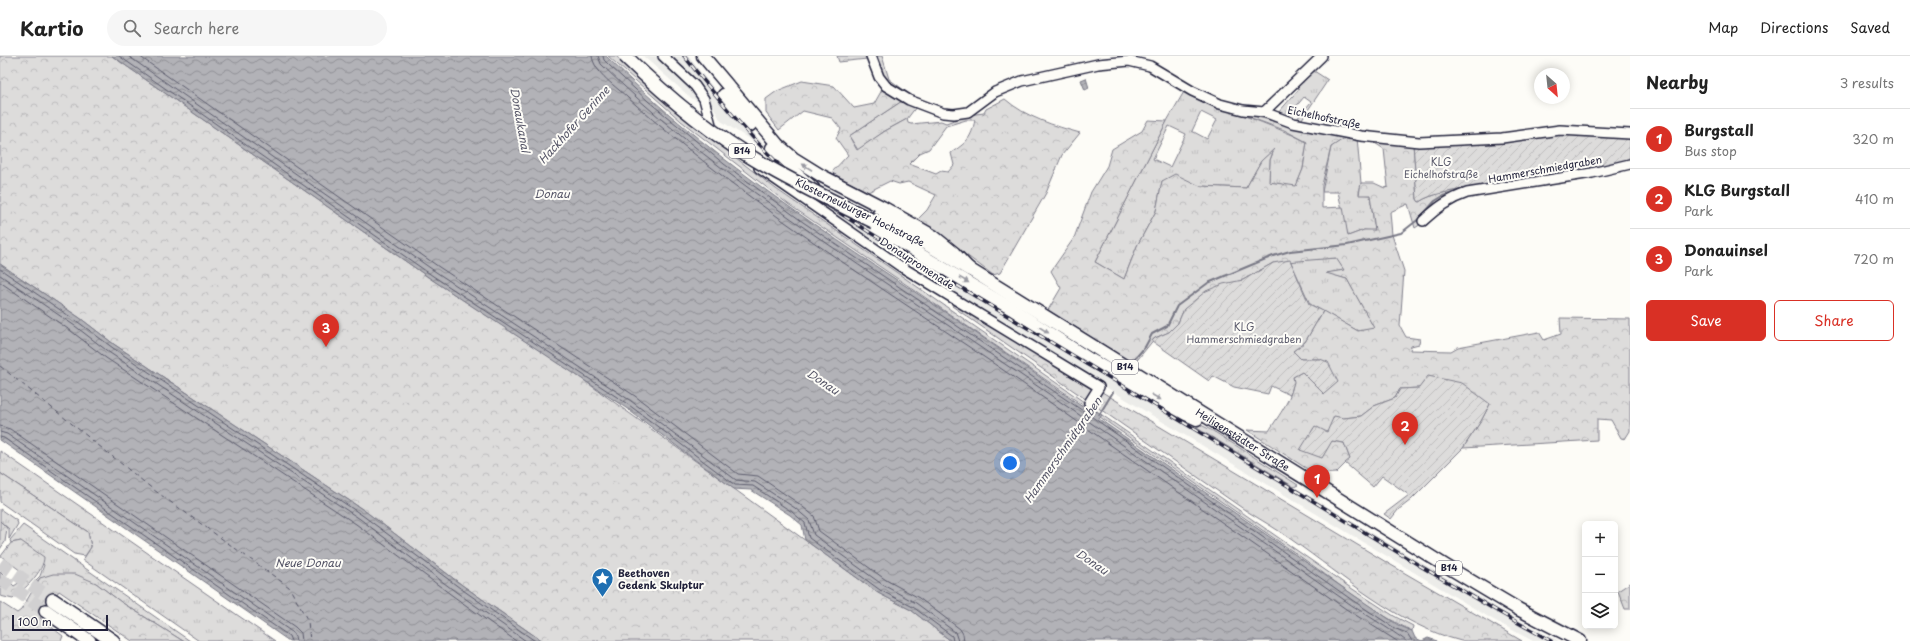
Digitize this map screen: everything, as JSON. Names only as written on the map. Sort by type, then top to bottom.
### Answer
[{"type":"highway","name":"Klosterneuburger Hochstraße","points":[[625,56],[696,120],[761,163],[875,222],[930,246]]},
{"type":"highway","name":"Klosterneuburger Hochstraße","points":[[636,56],[701,113],[739,141],[788,169],[901,226],[930,246]]},
{"type":"highway","name":"Heiligenstädter Straße","points":[[930,246],[969,269]]},
{"type":"highway","points":[[89,641],[50,605],[113,641]]},
{"type":"main road","points":[[694,56],[736,110],[794,172],[825,198],[972,284],[1089,359],[1186,414],[1224,429]]},
{"type":"main road","points":[[703,56],[778,145],[793,158],[822,176],[934,236],[954,253],[969,269]]},
{"type":"main road","name":"Heiligenstädter Straße","points":[[969,269],[1446,566],[1518,609],[1580,641]]},
{"type":"street","name":"Donaupromenade","points":[[663,56],[695,86],[704,99],[715,136],[900,266],[1099,387],[1089,403]]},
{"type":"street","name":"Eichelhofstraße","points":[[872,56],[879,77],[886,86],[910,100],[946,114],[968,112],[995,92],[1022,81],[1098,64],[1129,61],[1150,66],[1212,101],[1243,110],[1264,112],[1278,119],[1313,128],[1403,142],[1479,140],[1560,130],[1630,134]]},
{"type":"street","points":[[1264,112],[1322,56]]},
{"type":"street","name":"Hammerschmiedgraben","points":[[1423,221],[1436,209],[1448,201],[1468,193],[1630,164]]},
{"type":"shaded area","points":[[643,56],[657,56],[669,69],[671,67],[701,98],[696,101],[690,97]]},
{"type":"shaded area","points":[[671,56],[688,56],[722,99],[774,155],[721,121],[708,97]]},
{"type":"shaded area","points":[[796,189],[842,211],[1294,487],[1515,618],[1559,641],[1533,641],[1492,619],[1163,422],[886,252]]},
{"type":"green space","points":[[0,56],[112,56],[431,279],[571,371],[878,593],[911,610],[951,641],[542,641],[462,585],[365,511],[115,345],[80,318],[0,264]]},
{"type":"green space","points":[[608,56],[616,56],[686,119],[776,189],[1097,411],[1093,412],[788,204],[681,121]]},
{"type":"green space","points":[[837,56],[882,56],[889,79],[912,96],[905,99],[849,136],[857,150],[885,131],[907,119],[908,123],[911,124],[941,121],[946,123],[968,115],[984,113],[986,109],[1005,99],[1031,116],[1080,133],[1062,155],[1046,193],[1000,273],[993,275],[918,219],[927,210],[936,195],[908,182],[899,184],[890,181],[868,192],[831,173],[848,155],[836,138],[841,129],[832,118],[803,111],[779,130],[766,113],[766,99],[777,91],[802,81],[834,86],[854,108],[874,104],[883,88],[867,59],[839,62]],"holes":[[[966,120],[975,120],[968,140],[951,153],[954,165],[948,172],[941,171],[936,174],[909,164],[920,153],[929,149],[946,126]]]},
{"type":"green space","points":[[1311,69],[1328,80],[1300,122],[1274,115],[1271,108]],"holes":[[[1296,87],[1299,89],[1278,113],[1274,110]],[[1304,97],[1311,102],[1296,120],[1289,115]]]},
{"type":"green space","points":[[1185,90],[1307,142],[1303,169],[1296,187],[1269,182],[1270,160],[1274,150],[1261,161],[1246,188],[1200,186],[1162,181],[1156,211],[1137,246],[1124,279],[1095,262],[1167,121]],"holes":[[[1201,112],[1217,120],[1207,139],[1192,131]],[[1169,126],[1186,134],[1170,167],[1153,159]]]},
{"type":"green space","points":[[905,99],[916,107],[907,119],[885,131],[858,150],[849,136]]},
{"type":"green space","points":[[1250,115],[1293,126],[1318,125],[1369,132],[1413,143],[1417,199],[1419,202],[1436,195],[1467,188],[1467,193],[1415,228],[1408,204],[1390,212],[1392,235],[1404,271],[1400,326],[1406,337],[1420,339],[1419,344],[1411,346],[1410,350],[1451,351],[1458,347],[1539,332],[1544,340],[1561,334],[1560,318],[1630,319],[1630,431],[1625,439],[1621,438],[1611,420],[1597,419],[1597,440],[1463,448],[1481,421],[1490,404],[1419,388],[1400,389],[1395,398],[1374,406],[1361,416],[1344,418],[1332,441],[1344,443],[1350,459],[1336,473],[1315,474],[1247,430],[1269,431],[1289,398],[1293,384],[1293,377],[1302,372],[1312,381],[1320,359],[1301,359],[1293,351],[1305,342],[1323,311],[1358,331],[1374,328],[1347,279],[1326,273],[1344,270],[1336,258],[1273,263],[1243,280],[1235,282],[1184,309],[1178,323],[1169,332],[1155,338],[1134,364],[1048,310],[1061,288],[1051,271],[1074,238],[1091,192],[1107,166],[1112,149],[1142,131],[1148,120],[1167,121],[1095,262],[1124,279],[1137,246],[1156,211],[1162,181],[1175,174],[1200,186],[1246,188],[1261,161],[1274,149],[1270,160],[1269,182],[1296,186],[1303,169],[1307,142],[1284,130],[1246,116]],"holes":[[[1348,136],[1367,138],[1384,149],[1388,187],[1385,188],[1374,183],[1361,183],[1359,195],[1370,195],[1375,230],[1364,230],[1348,236],[1343,207],[1322,208],[1322,185],[1331,147]]]},
{"type":"green space","name":"KLG Eichelhofstraße","points":[[1546,133],[1630,136],[1630,164],[1467,188],[1436,195],[1419,202],[1417,199],[1413,143]]},
{"type":"green space","points":[[1348,135],[1357,137],[1361,183],[1359,194],[1370,195],[1375,231],[1364,230],[1348,236],[1338,192],[1322,192],[1331,147]]},
{"type":"green space","points":[[1337,258],[1344,270],[1328,273],[1347,279],[1375,329],[1358,331],[1310,304],[1290,260]]},
{"type":"green space","name":"KLG Hammerschmiedgraben","points":[[1290,260],[1309,304],[1323,311],[1305,342],[1293,351],[1301,359],[1320,359],[1328,362],[1338,382],[1324,394],[1302,372],[1293,377],[1294,382],[1290,395],[1271,386],[1268,394],[1234,387],[1213,376],[1209,381],[1152,341],[1155,338],[1169,332],[1178,323],[1184,309],[1206,291],[1223,284],[1243,280],[1273,263]]},
{"type":"green space","points":[[955,304],[1391,565],[1522,641],[1461,641],[1437,633],[1393,611],[1372,598],[1275,528],[1245,510],[952,306]]},
{"type":"green space","points":[[1428,376],[1462,383],[1490,404],[1481,421],[1463,448],[1411,500],[1398,510],[1391,519],[1384,514],[1409,495],[1382,476],[1373,487],[1345,463],[1350,459],[1344,443],[1332,441],[1322,458],[1300,450],[1315,426],[1327,432],[1334,416],[1344,418],[1361,416],[1374,406],[1395,398],[1400,389],[1419,388]]},
{"type":"green space","points":[[1173,411],[1213,431],[1298,485],[1294,487],[1172,413]]},
{"type":"green space","points":[[1102,415],[1348,586],[1394,616],[1413,626],[1412,631],[1382,615],[1100,417]]},
{"type":"green space","points":[[0,451],[275,641],[199,641],[83,560],[91,547],[88,532],[0,473]]},
{"type":"green space","points":[[0,473],[88,532],[91,547],[85,556],[74,554],[0,502]]},
{"type":"green space","points":[[0,509],[17,521],[18,524],[9,539],[9,529],[0,521]]},
{"type":"green space","points":[[0,521],[7,528],[5,542],[0,549]]},
{"type":"green space","points":[[23,525],[190,641],[183,641],[121,602],[96,583],[40,578],[38,581],[36,580],[40,576],[44,565],[21,541],[11,543],[10,540]]},
{"type":"green space","points":[[21,541],[44,557],[43,563],[33,580],[13,599],[0,596],[0,572],[14,586],[20,582],[21,571],[1,556],[11,543]]},
{"type":"green space","points":[[53,574],[75,574],[96,583],[121,602],[183,641],[132,641],[59,591],[40,618],[63,636],[61,641],[0,641],[0,602],[17,613],[21,610],[40,578]]},
{"type":"green space","points":[[1630,583],[1630,609],[1625,609],[1618,591]]},
{"type":"water","name":"Donau","points":[[112,56],[606,56],[679,122],[756,183],[796,212],[1094,415],[1097,411],[1102,415],[1099,419],[1355,596],[1398,625],[1412,631],[1415,638],[1422,641],[951,641],[911,610],[878,593],[805,540],[802,525],[790,515],[751,490],[734,489],[626,408],[431,279]]},
{"type":"water","points":[[1086,78],[1089,88],[1085,90],[1081,80]]},
{"type":"water","name":"Neue Donau","points":[[0,264],[80,318],[115,345],[365,511],[462,585],[542,641],[289,641],[0,440]]},
{"type":"water","points":[[1428,638],[1437,641],[1422,641]]},
{"type":"waterway","name":"Hammerschmidtgraben","points":[[1132,362],[1145,347],[1152,334],[1167,326],[1177,306],[1208,283],[1273,256],[1290,251],[1347,245],[1401,233],[1420,218],[1435,201],[1443,196],[1459,191]]},
{"type":"waterway","name":"Hammerschmidtgraben","points":[[1099,415],[1113,392]]},
{"type":"ferry route","points":[[0,366],[154,490],[289,587],[308,621],[310,641]]},
{"type":"tunnel","points":[[0,563],[53,600]]},
{"type":"tunnel","points":[[0,579],[46,611]]},
{"type":"railway","points":[[684,56],[753,138],[807,190],[833,209],[1422,567],[1551,641]]},
{"type":"place","name":"Donauinsel","points":[[326,347]]},
{"type":"place","name":"KLG Burgstall","points":[[1405,445]]},
{"type":"place","name":"Burgstall","points":[[1317,498]]},
{"type":"place","name":"Beethoven Gedenk Skulptur","points":[[603,598]]},
{"type":"water label","name":"Donaukanal","points":[[520,120]]},
{"type":"water label","name":"Hackhofer Gerinne","points":[[574,125]]}]
